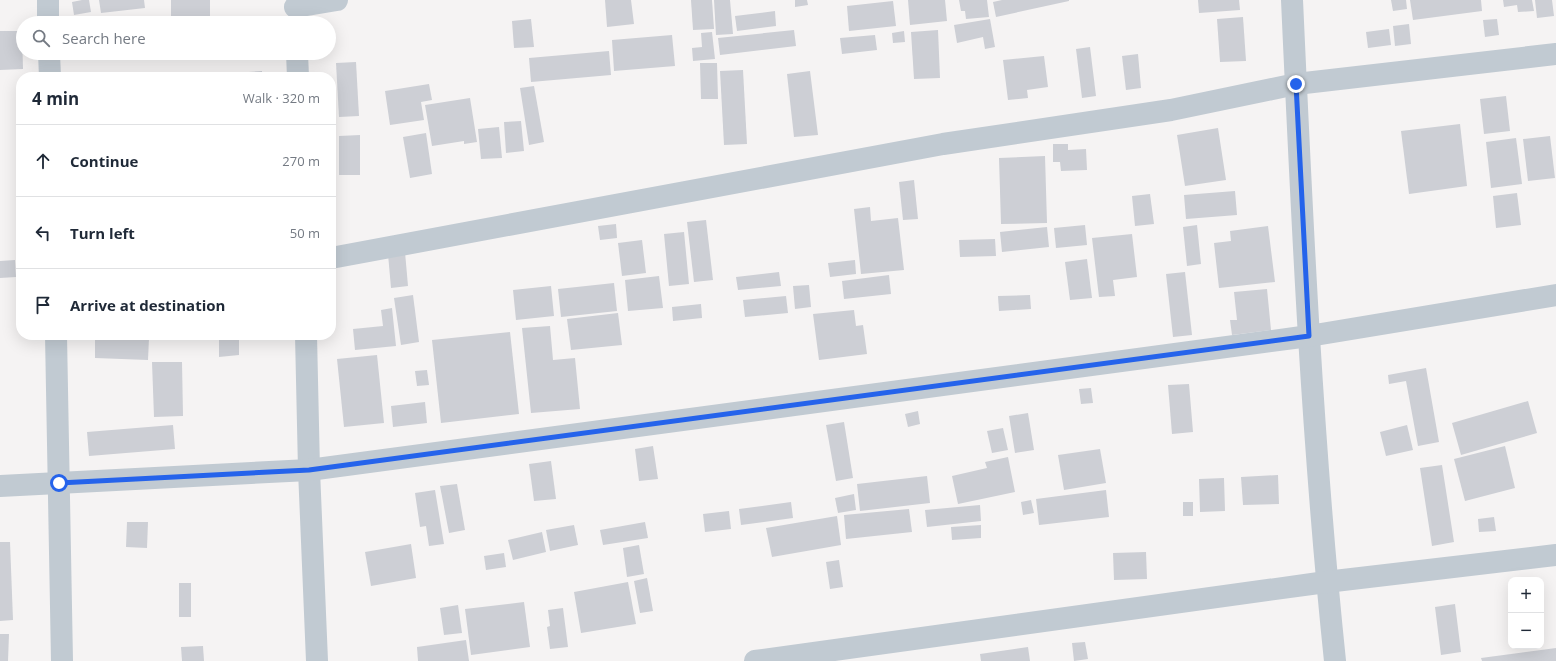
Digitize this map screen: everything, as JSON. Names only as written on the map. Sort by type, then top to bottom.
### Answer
[{"type":"street","points":[[48,0],[48,16]]},
{"type":"street","points":[[296,10],[337,0]]},
{"type":"street","points":[[1292,0],[1309,336],[1326,582],[1335,661]]},
{"type":"street","points":[[336,257],[943,144],[1171,110],[1296,84],[1556,54]]},
{"type":"street","points":[[49,60],[50,72]]},
{"type":"street","points":[[297,60],[298,72]]},
{"type":"street","points":[[0,486],[309,470],[1309,336],[1556,295]]},
{"type":"street","points":[[56,340],[62,661]]},
{"type":"street","points":[[306,340],[309,470],[317,661]]},
{"type":"street","points":[[755,661],[1326,582],[1556,555]]},
{"type":"building","points":[[89,0],[91,12],[74,15],[72,2]]},
{"type":"building","points":[[99,0],[144,0],[145,8],[101,13]]},
{"type":"building","points":[[171,0],[210,0],[210,16],[171,16]]},
{"type":"building","points":[[605,0],[631,0],[634,24],[607,27]]},
{"type":"building","points":[[691,0],[712,0],[714,29],[693,30]]},
{"type":"building","points":[[714,0],[730,0],[733,34],[716,35]]},
{"type":"building","points":[[795,0],[807,0],[808,5],[795,7]]},
{"type":"building","points":[[908,0],[945,0],[947,21],[910,25]]},
{"type":"building","points":[[959,0],[987,0],[989,17],[966,19],[965,11],[961,11]]},
{"type":"building","points":[[1002,0],[1069,1],[996,17],[993,2]]},
{"type":"building","points":[[1198,0],[1239,0],[1240,10],[1199,13]]},
{"type":"building","points":[[1391,0],[1406,0],[1407,9],[1393,11]]},
{"type":"building","points":[[1410,0],[1481,0],[1482,11],[1413,20]]},
{"type":"building","points":[[1503,0],[1532,0],[1534,11],[1518,12],[1517,5],[1504,7]]},
{"type":"building","points":[[1535,0],[1552,0],[1554,16],[1537,18]]},
{"type":"building","points":[[893,1],[896,26],[849,31],[847,6]]},
{"type":"building","points":[[775,11],[776,26],[737,31],[735,16]]},
{"type":"building","points":[[1243,17],[1246,61],[1220,62],[1217,19]]},
{"type":"building","points":[[531,19],[534,47],[514,48],[512,21]]},
{"type":"building","points":[[990,19],[995,47],[985,49],[983,37],[957,43],[954,25]]},
{"type":"building","points":[[1497,19],[1499,35],[1485,37],[1483,20]]},
{"type":"building","points":[[1409,24],[1411,44],[1395,46],[1393,26]]},
{"type":"building","points":[[1389,29],[1391,45],[1368,48],[1366,32]]},
{"type":"building","points":[[794,30],[796,46],[720,55],[718,38]]},
{"type":"building","points":[[938,30],[940,78],[914,79],[911,32]]},
{"type":"building","points":[[0,31],[16,31],[16,60],[23,60],[23,69],[0,70]]},
{"type":"building","points":[[904,31],[905,42],[893,43],[892,33]]},
{"type":"building","points":[[712,32],[715,59],[693,61],[692,48],[702,47],[701,33]]},
{"type":"building","points":[[672,35],[675,66],[614,71],[612,40]]},
{"type":"building","points":[[875,35],[877,50],[842,54],[840,38]]},
{"type":"building","points":[[1090,47],[1096,96],[1082,98],[1076,49]]},
{"type":"building","points":[[609,51],[611,75],[531,82],[529,58]]},
{"type":"building","points":[[1138,54],[1141,88],[1126,90],[1122,56]]},
{"type":"building","points":[[1044,56],[1048,87],[1027,90],[1028,98],[1008,100],[1003,60]]},
{"type":"building","points":[[356,62],[359,116],[339,117],[336,63]]},
{"type":"building","points":[[700,63],[717,63],[718,99],[701,99]]},
{"type":"building","points":[[743,70],[747,144],[724,145],[720,71]]},
{"type":"building","points":[[810,71],[818,135],[794,137],[787,74]]},
{"type":"building","points":[[429,84],[432,100],[421,102],[424,120],[390,125],[385,91]]},
{"type":"building","points":[[534,86],[544,142],[529,145],[520,88]]},
{"type":"building","points":[[1506,96],[1510,131],[1484,134],[1480,99]]},
{"type":"building","points":[[470,98],[477,142],[464,144],[464,141],[432,146],[425,105]]},
{"type":"building","points":[[521,121],[524,151],[506,153],[504,122]]},
{"type":"building","points":[[1460,124],[1467,186],[1409,194],[1401,131]]},
{"type":"building","points":[[499,127],[502,158],[481,159],[478,129]]},
{"type":"building","points":[[1218,128],[1226,180],[1185,186],[1177,135]]},
{"type":"building","points":[[426,133],[432,174],[410,178],[403,137]]},
{"type":"building","points":[[360,135],[360,175],[339,175],[339,136]]},
{"type":"building","points":[[1550,136],[1555,178],[1528,181],[1523,139]]},
{"type":"building","points":[[1516,138],[1522,184],[1491,188],[1486,142]]},
{"type":"building","points":[[1053,144],[1068,144],[1068,150],[1086,149],[1087,170],[1061,171],[1060,162],[1053,162]]},
{"type":"building","points":[[1045,156],[1047,223],[1001,224],[999,158]]},
{"type":"building","points":[[914,180],[918,219],[903,220],[899,182]]},
{"type":"building","points":[[1235,191],[1237,215],[1186,219],[1184,195]]},
{"type":"building","points":[[1517,193],[1521,225],[1496,228],[1493,196]]},
{"type":"building","points":[[1150,194],[1154,224],[1135,226],[1132,196]]},
{"type":"building","points":[[870,207],[871,221],[898,218],[904,270],[861,274],[854,209]]},
{"type":"building","points":[[706,220],[713,280],[694,282],[687,222]]},
{"type":"building","points":[[616,224],[617,238],[600,240],[598,226]]},
{"type":"building","points":[[1085,225],[1087,245],[1056,248],[1054,228]]},
{"type":"building","points":[[1197,225],[1201,264],[1187,266],[1183,227]]},
{"type":"building","points":[[1268,226],[1275,282],[1219,288],[1214,243],[1231,241],[1230,231]]},
{"type":"building","points":[[1047,227],[1049,247],[1002,252],[1000,232]]},
{"type":"building","points":[[684,232],[689,284],[669,286],[664,234]]},
{"type":"building","points":[[1132,234],[1137,277],[1113,280],[1115,296],[1099,297],[1092,238]]},
{"type":"building","points":[[995,239],[996,256],[960,257],[959,240]]},
{"type":"building","points":[[642,240],[646,273],[622,276],[618,243]]},
{"type":"building","points":[[405,252],[408,286],[391,288],[388,254]]},
{"type":"building","points":[[1087,259],[1092,298],[1070,300],[1065,262]]},
{"type":"building","points":[[15,260],[16,277],[0,278],[0,261]]},
{"type":"building","points":[[855,260],[856,274],[830,277],[828,263]]},
{"type":"building","points":[[779,272],[781,286],[738,290],[736,277]]},
{"type":"building","points":[[1185,272],[1192,335],[1173,337],[1166,274]]},
{"type":"building","points":[[889,275],[891,294],[844,299],[842,281]]},
{"type":"building","points":[[659,276],[663,308],[628,311],[625,280]]},
{"type":"building","points":[[614,283],[617,311],[561,317],[558,289]]},
{"type":"building","points":[[809,285],[811,307],[795,309],[793,286]]},
{"type":"building","points":[[551,286],[554,316],[516,320],[513,290]]},
{"type":"building","points":[[1267,289],[1271,330],[1232,335],[1230,320],[1237,320],[1234,292]]},
{"type":"building","points":[[413,295],[419,342],[401,345],[394,298]]},
{"type":"building","points":[[1030,295],[1031,309],[999,311],[998,296]]},
{"type":"building","points":[[786,296],[788,313],[745,317],[743,300]]},
{"type":"building","points":[[701,304],[702,318],[673,321],[672,307]]},
{"type":"building","points":[[392,308],[396,346],[355,350],[353,329],[383,326],[381,310]]},
{"type":"building","points":[[854,310],[856,326],[863,325],[867,354],[819,360],[813,314]]},
{"type":"building","points":[[618,313],[622,345],[571,350],[567,319]]},
{"type":"building","points":[[550,326],[553,360],[575,358],[580,409],[531,413],[522,328]]},
{"type":"building","points":[[510,332],[519,414],[441,423],[432,340]]},
{"type":"building","points":[[95,340],[149,340],[148,360],[95,358]]},
{"type":"building","points":[[219,340],[239,340],[239,355],[219,357]]},
{"type":"building","points":[[377,355],[384,423],[344,427],[337,359]]},
{"type":"building","points":[[152,362],[182,362],[183,416],[154,417]]},
{"type":"building","points":[[1426,368],[1439,442],[1418,446],[1406,381],[1389,384],[1388,375]]},
{"type":"building","points":[[427,370],[429,385],[417,386],[415,371]]},
{"type":"building","points":[[1189,384],[1193,432],[1172,434],[1168,385]]},
{"type":"building","points":[[1091,388],[1093,403],[1081,404],[1079,389]]},
{"type":"building","points":[[1528,401],[1537,433],[1461,455],[1452,423]]},
{"type":"building","points":[[425,402],[427,423],[393,427],[391,406]]},
{"type":"building","points":[[918,411],[920,424],[908,427],[905,414]]},
{"type":"building","points":[[1028,413],[1034,450],[1015,453],[1009,416]]},
{"type":"building","points":[[844,422],[853,478],[836,481],[826,425]]},
{"type":"building","points":[[173,425],[175,449],[89,456],[87,432]]},
{"type":"building","points":[[1407,425],[1413,450],[1386,456],[1380,432]]},
{"type":"building","points":[[1003,428],[1008,450],[992,453],[987,431]]},
{"type":"building","points":[[653,446],[658,479],[639,481],[635,449]]},
{"type":"building","points":[[1505,446],[1515,488],[1465,501],[1454,459]]},
{"type":"building","points":[[1100,449],[1106,483],[1064,490],[1058,455]]},
{"type":"building","points":[[1008,457],[1015,492],[958,504],[952,476],[987,468],[985,462]]},
{"type":"building","points":[[551,461],[556,499],[534,501],[529,464]]},
{"type":"building","points":[[1442,465],[1454,542],[1432,546],[1420,468]]},
{"type":"building","points":[[1278,475],[1279,504],[1243,505],[1241,477]]},
{"type":"building","points":[[927,476],[930,503],[860,511],[857,484]]},
{"type":"building","points":[[1224,478],[1225,511],[1200,512],[1199,479]]},
{"type":"building","points":[[457,484],[465,530],[449,533],[440,486]]},
{"type":"building","points":[[435,490],[444,544],[429,546],[426,526],[420,527],[415,493]]},
{"type":"building","points":[[1106,490],[1109,517],[1039,525],[1036,499]]},
{"type":"building","points":[[854,494],[856,510],[838,513],[835,498]]},
{"type":"building","points":[[1031,500],[1034,513],[1023,515],[1021,502]]},
{"type":"building","points":[[791,502],[793,518],[741,525],[739,509]]},
{"type":"building","points":[[1183,502],[1193,502],[1193,516],[1183,516]]},
{"type":"building","points":[[980,505],[981,521],[927,527],[925,510]]},
{"type":"building","points":[[909,509],[912,532],[846,539],[844,515]]},
{"type":"building","points":[[729,511],[731,529],[705,532],[703,514]]},
{"type":"building","points":[[837,516],[841,545],[772,557],[766,528]]},
{"type":"building","points":[[1494,517],[1496,531],[1479,532],[1478,519]]},
{"type":"building","points":[[127,522],[148,522],[147,548],[126,547]]},
{"type":"building","points":[[645,522],[648,538],[603,545],[600,530]]},
{"type":"building","points":[[574,525],[578,545],[550,551],[546,530]]},
{"type":"building","points":[[981,525],[981,538],[952,540],[951,527]]},
{"type":"building","points":[[542,532],[546,552],[513,560],[508,540]]},
{"type":"building","points":[[0,542],[10,542],[13,620],[0,621]]},
{"type":"building","points":[[411,544],[416,578],[371,586],[365,552]]},
{"type":"building","points":[[639,545],[644,574],[627,577],[623,548]]},
{"type":"building","points":[[1146,552],[1147,579],[1114,580],[1113,553]]},
{"type":"building","points":[[504,553],[506,567],[486,570],[484,556]]},
{"type":"building","points":[[839,560],[843,587],[830,589],[826,562]]},
{"type":"building","points":[[647,578],[653,611],[640,613],[634,581]]},
{"type":"building","points":[[628,582],[636,624],[581,633],[574,592]]},
{"type":"building","points":[[179,583],[191,583],[191,617],[179,617]]},
{"type":"building","points":[[524,602],[530,647],[471,655],[465,609]]},
{"type":"building","points":[[1455,604],[1461,652],[1441,655],[1435,607]]},
{"type":"building","points":[[458,605],[462,633],[444,635],[440,608]]},
{"type":"building","points":[[563,608],[568,647],[550,649],[547,627],[550,626],[548,610]]},
{"type":"building","points":[[0,634],[9,634],[8,661],[0,661]]},
{"type":"building","points":[[466,640],[469,661],[418,661],[417,647]]},
{"type":"building","points":[[1085,642],[1088,659],[1074,661],[1072,643]]},
{"type":"building","points":[[203,646],[204,661],[182,661],[181,647]]},
{"type":"building","points":[[1028,647],[1030,661],[981,661],[980,654]]},
{"type":"building","points":[[1556,648],[1556,661],[1482,661],[1481,658]]},
{"type":"route","points":[[59,483],[309,470],[1309,336],[1296,84]]}]
